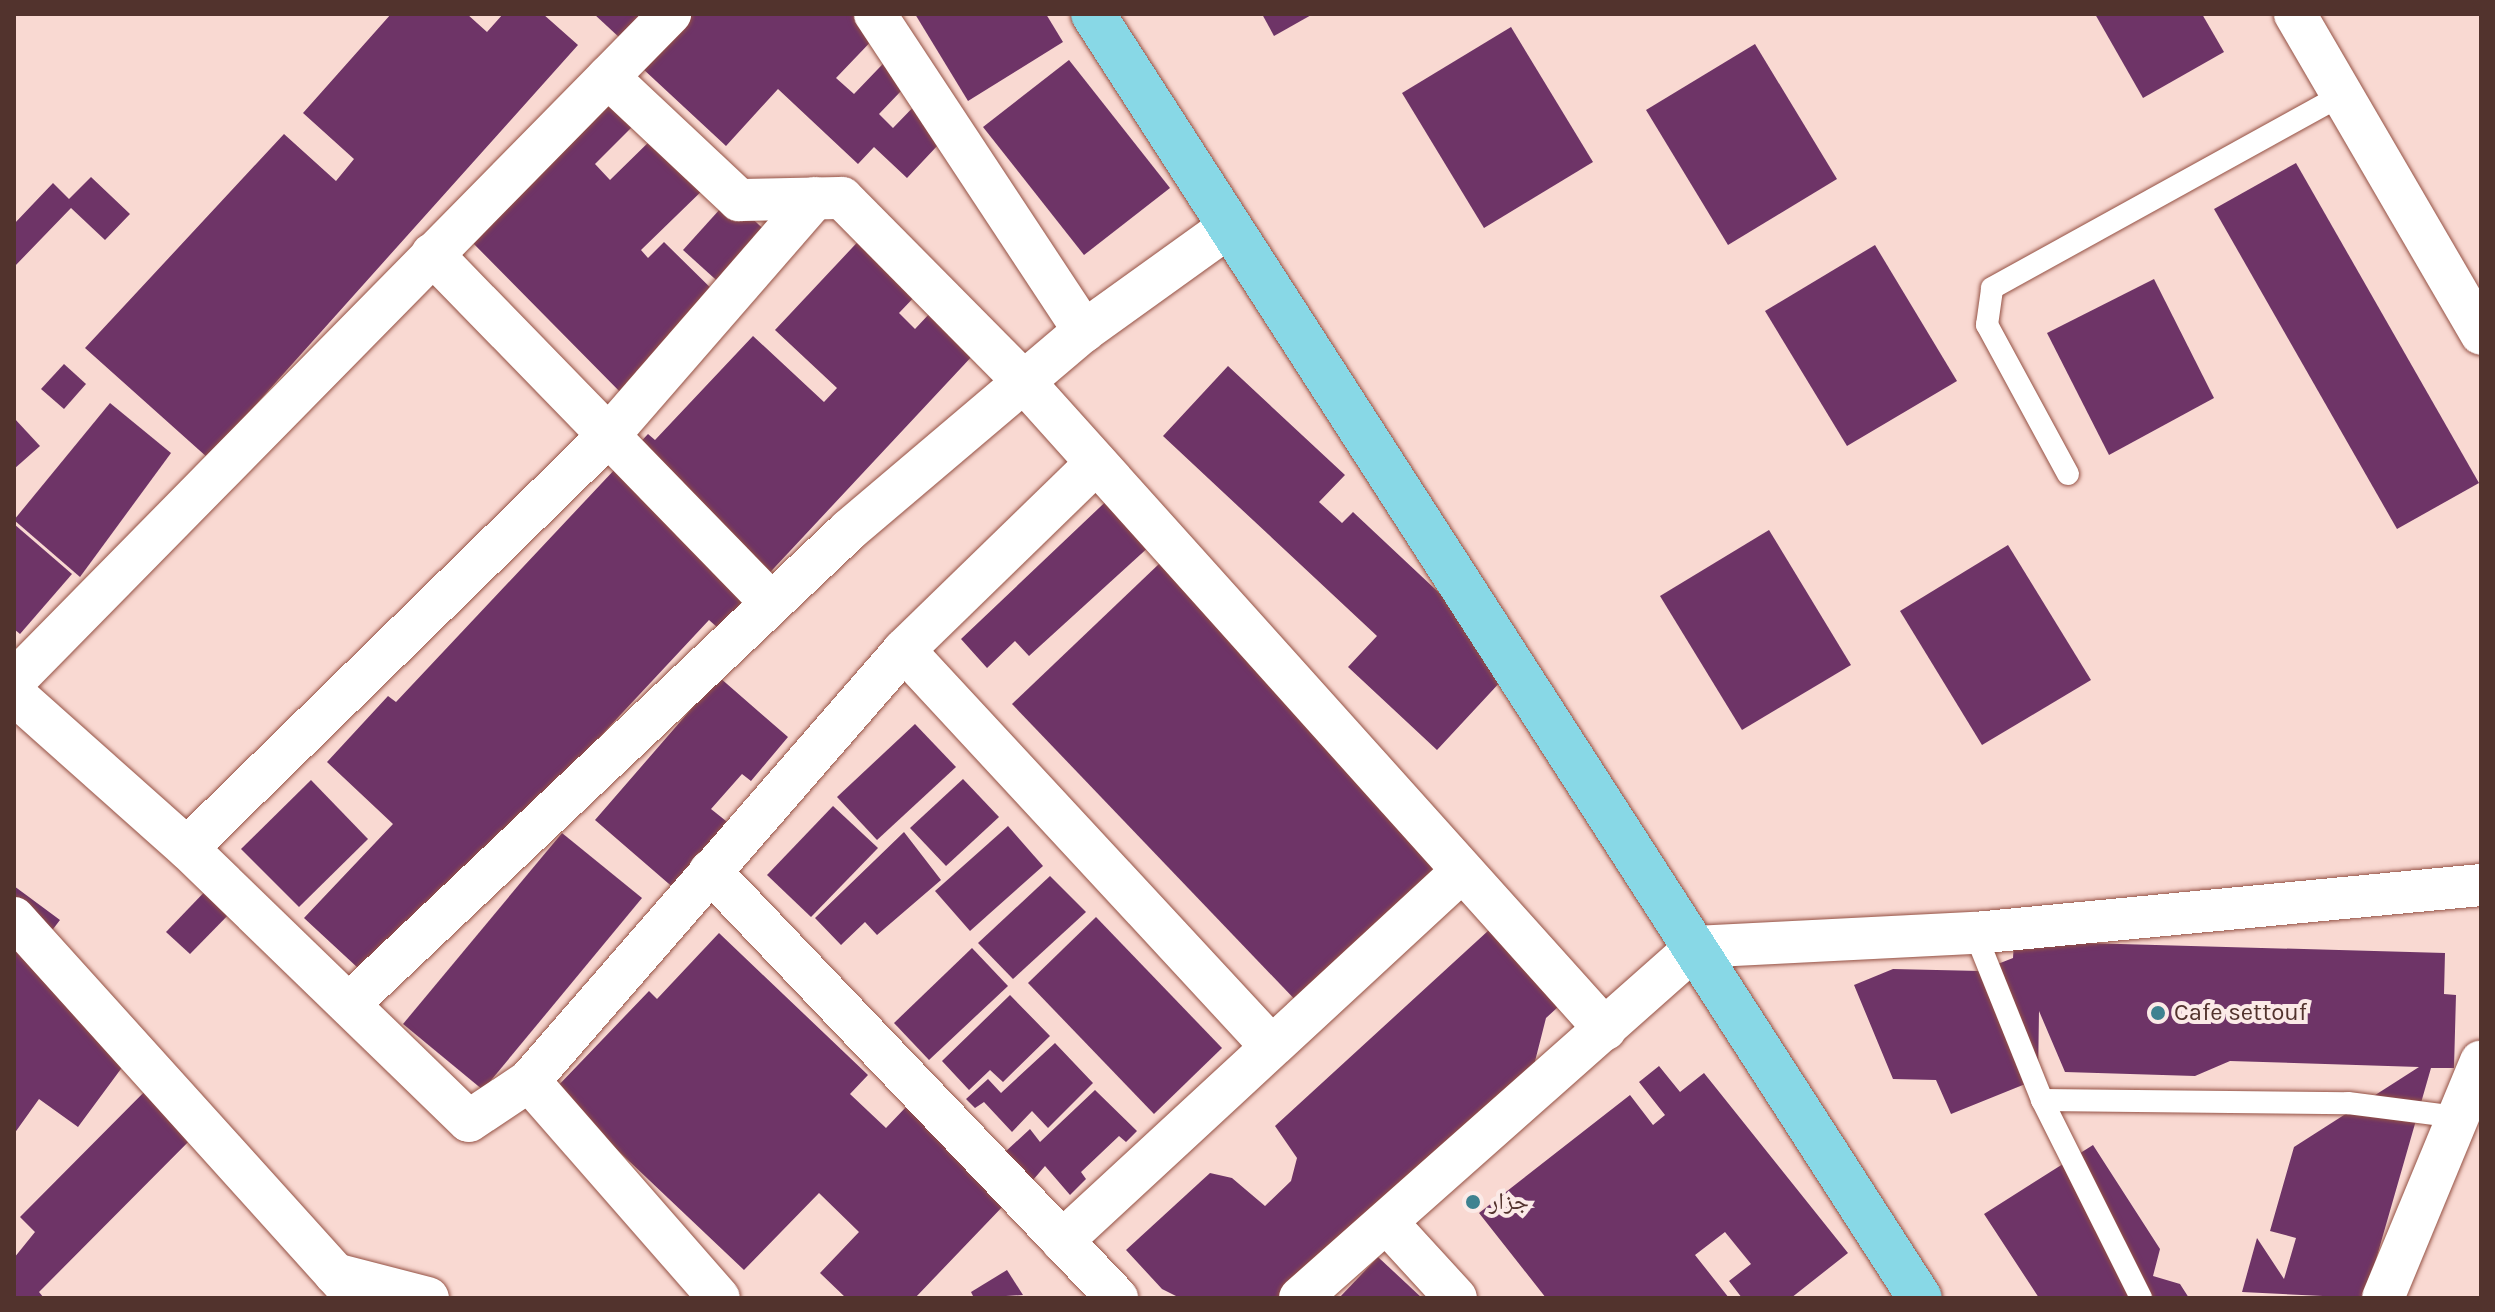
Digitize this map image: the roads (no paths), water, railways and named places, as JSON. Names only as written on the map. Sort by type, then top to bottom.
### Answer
[{"type":"main road","points":[[1093,14],[1920,1298]]},
{"type":"street","points":[[14,681],[670,14]]},
{"type":"street","points":[[875,14],[1084,331]]},
{"type":"street","points":[[2295,14],[2481,334]]},
{"type":"street","points":[[608,77],[739,200],[842,198],[1024,382],[1605,1029]]},
{"type":"street","points":[[187,848],[609,435],[815,198]]},
{"type":"street","points":[[349,1004],[771,602],[1084,331],[1230,226]]},
{"type":"street","points":[[432,254],[771,602]]},
{"type":"street","points":[[14,694],[187,848],[469,1121],[529,1081],[904,650],[1096,463]]},
{"type":"street","points":[[904,650],[1270,1045]]},
{"type":"street","points":[[710,871],[1117,1298]]},
{"type":"street","points":[[1062,1241],[1270,1045],[1461,872]]},
{"type":"street","points":[[1300,1298],[1389,1225],[1696,947],[1975,933],[2481,885]]},
{"type":"street","points":[[14,918],[346,1286],[428,1298]]},
{"type":"street","points":[[2383,1298],[2481,1061]]},
{"type":"street","points":[[529,1081],[719,1298]]},
{"type":"street","points":[[1389,1225],[1456,1298]]},
{"type":"lane","points":[[2068,474],[1987,325],[1992,288],[2341,95]]},
{"type":"lane","points":[[1975,933],[2042,1100],[2141,1298]]},
{"type":"lane","points":[[2042,1100],[2348,1103],[2458,1117]]},
{"type":"place","name":"Cafe settouf","points":[[2158,1013]]},
{"type":"place","name":"جزار","points":[[1473,1202]]}]
